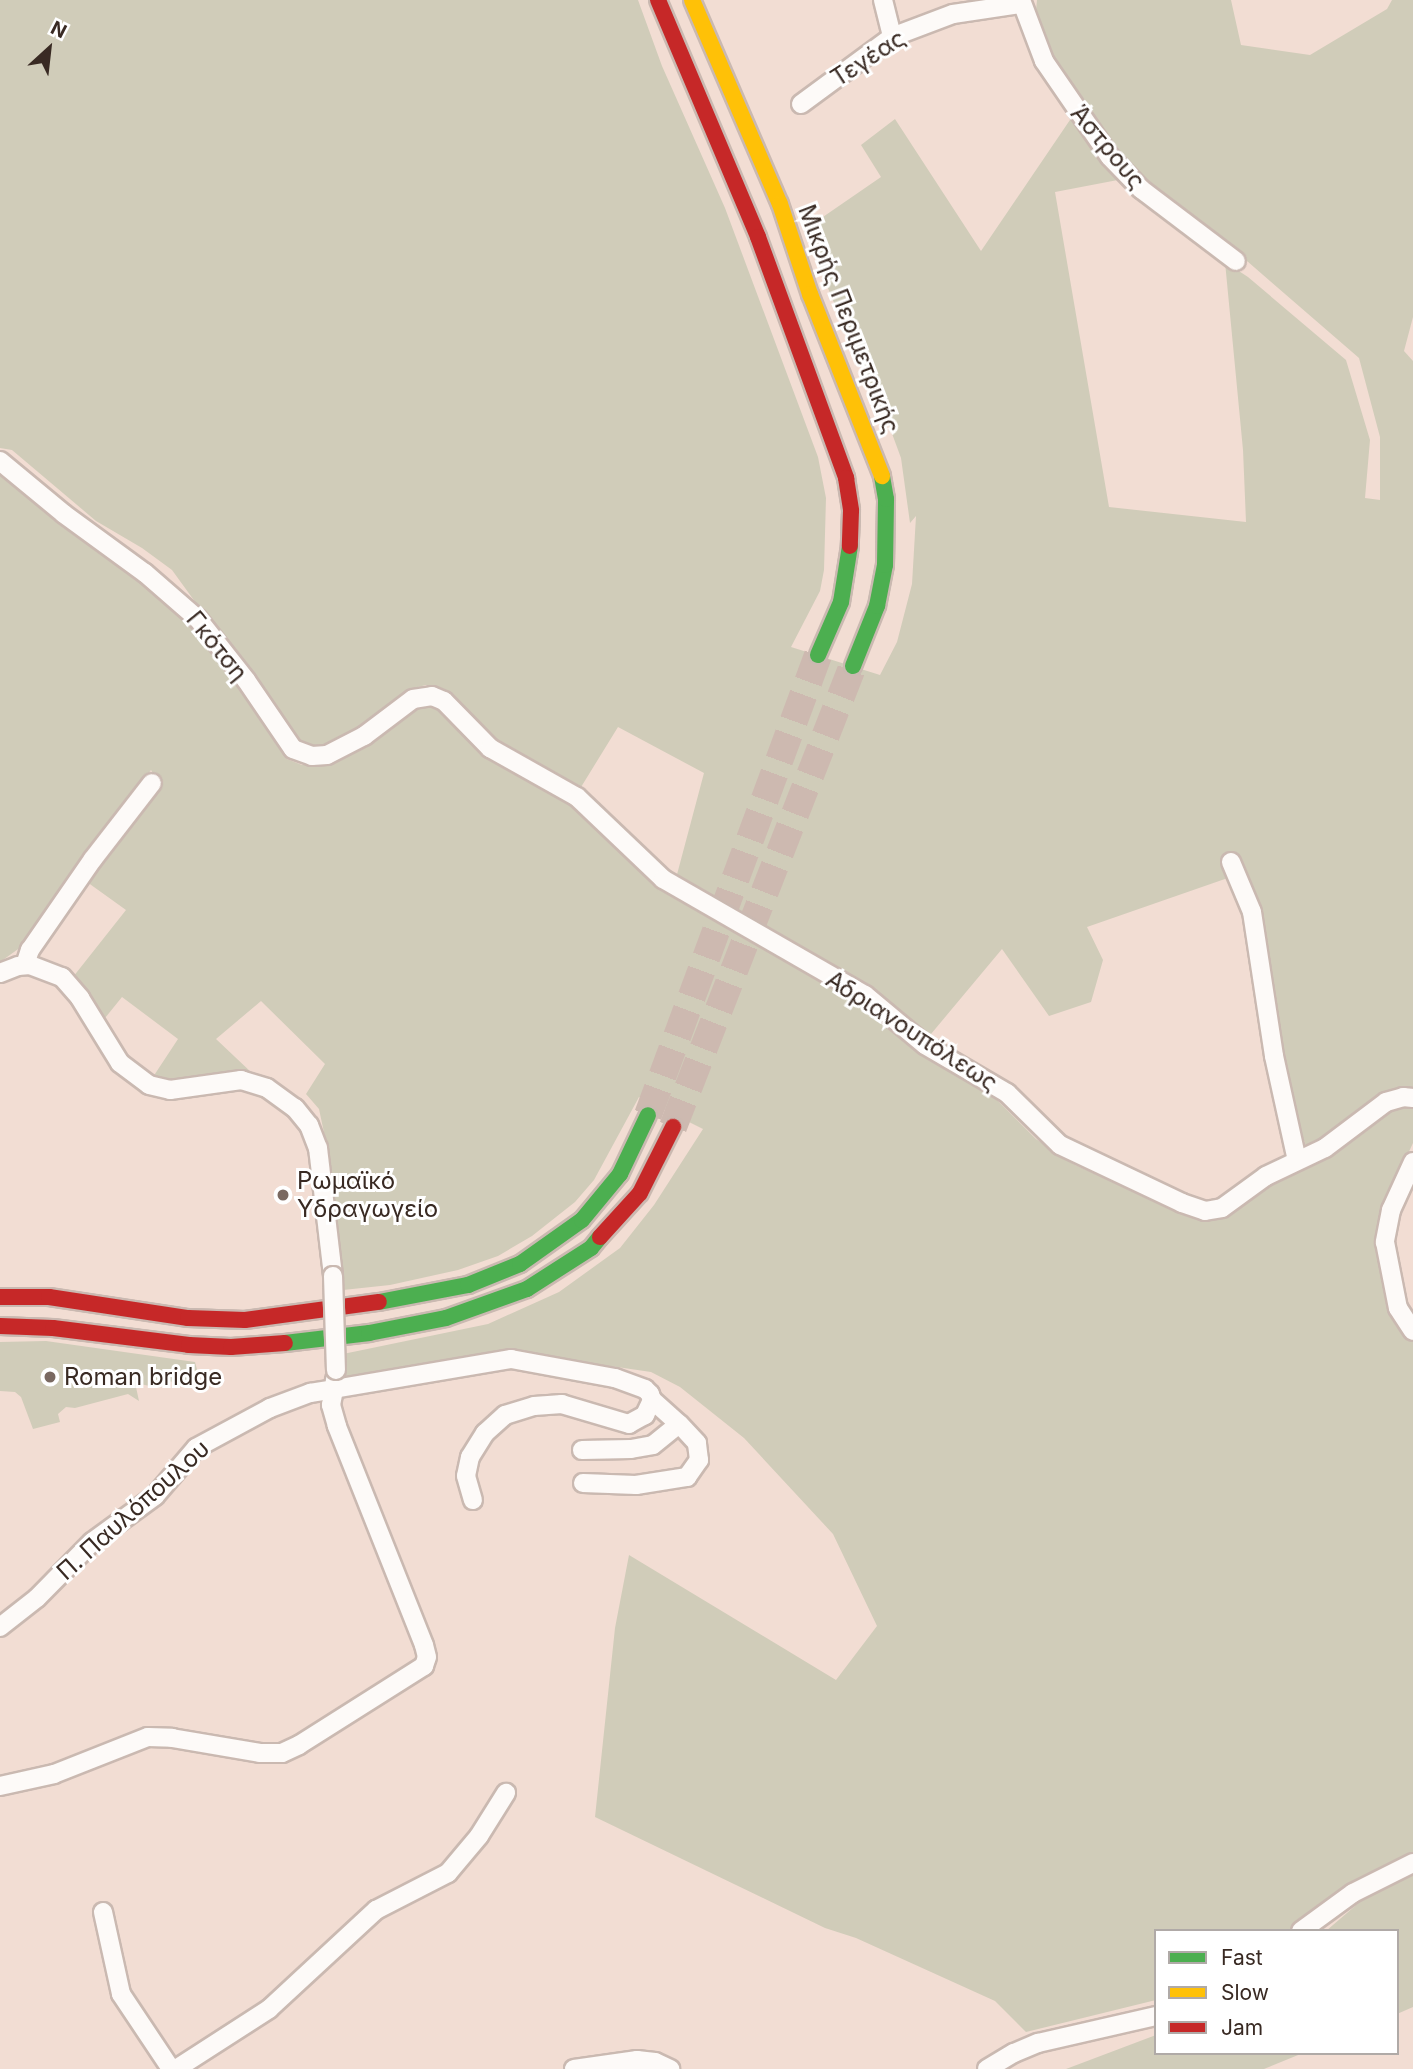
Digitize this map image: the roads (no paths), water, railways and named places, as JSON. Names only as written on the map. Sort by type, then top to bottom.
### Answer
[{"type":"main road","points":[[658,0],[758,237],[846,478],[852,529],[850,562],[841,602],[818,655]]},
{"type":"main road","name":"Μικρής Περιμετρικής","points":[[692,0],[780,204],[810,294],[865,423],[880,467],[886,499],[885,565],[877,606],[853,666]]},
{"type":"main road","points":[[0,1297],[49,1297],[188,1318],[245,1320],[348,1308],[468,1284],[520,1264],[582,1220],[620,1174],[648,1115]]},
{"type":"main road","points":[[0,1326],[53,1328],[189,1345],[231,1347],[272,1345],[369,1333],[446,1318],[527,1289],[591,1248],[640,1193],[673,1126]]},
{"type":"street","points":[[883,0],[892,37]]},
{"type":"street","name":"Τεγέας","points":[[801,104],[892,37],[965,11],[1021,2]]},
{"type":"street","name":"Άστρους","points":[[1021,2],[1055,80],[1115,163],[1184,224],[1236,261]]},
{"type":"street","name":"Γκότση","points":[[0,461],[64,514],[151,578],[198,619],[247,680],[288,744],[298,752],[319,757],[336,751],[364,736],[407,702],[432,696]]},
{"type":"street","name":"Αδριανουπόλεως","points":[[432,696],[444,701],[490,748],[577,796],[663,879],[865,996],[925,1045],[955,1065],[999,1086],[1046,1135],[1078,1155],[1192,1207],[1211,1212],[1222,1209],[1266,1176],[1325,1148],[1386,1102],[1403,1097],[1413,1098]]},
{"type":"street","points":[[25,965],[30,950],[93,859],[152,783]]},
{"type":"street","points":[[1231,862],[1252,912],[1274,1056],[1297,1161]]},
{"type":"street","points":[[0,973],[25,965],[42,968],[66,981],[120,1063],[139,1080],[160,1089],[170,1090],[230,1079],[249,1082],[276,1093],[306,1119],[322,1166],[333,1276],[336,1370],[331,1405],[427,1657],[424,1666],[282,1753],[260,1753],[173,1738],[148,1737],[54,1774],[0,1786]]},
{"type":"street","points":[[1411,1325],[1395,1297],[1385,1242],[1391,1210],[1413,1162]]},
{"type":"street","name":"Π. Παυλόπουλου","points":[[0,1628],[37,1598],[92,1542],[155,1496],[196,1448],[280,1404],[310,1393],[511,1359],[623,1380],[645,1389],[652,1400],[697,1443],[699,1460],[687,1477],[636,1485],[583,1483]]},
{"type":"street","points":[[473,1500],[466,1476],[470,1457],[485,1433],[505,1415],[534,1406],[562,1405],[629,1424],[645,1415],[652,1400]]},
{"type":"street","points":[[582,1450],[631,1449],[653,1445],[679,1424]]},
{"type":"street","points":[[103,1912],[121,1994],[174,2069],[269,2009],[376,1910],[448,1873],[478,1836],[506,1793]]},
{"type":"street","points":[[1304,1929],[1353,1893],[1413,1863]]},
{"type":"street","points":[[987,2069],[1038,2043],[1154,2016]]},
{"type":"street","points":[[574,2069],[637,2060],[655,2062],[670,2069]]},
{"type":"tunnel","points":[[648,1115],[818,655]]},
{"type":"tunnel","points":[[673,1127],[853,666]]},
{"type":"place","name":"Ρωμαϊκό Υδραγωγείο","points":[[283,1195]]},
{"type":"place","name":"Roman bridge","points":[[50,1377]]}]
